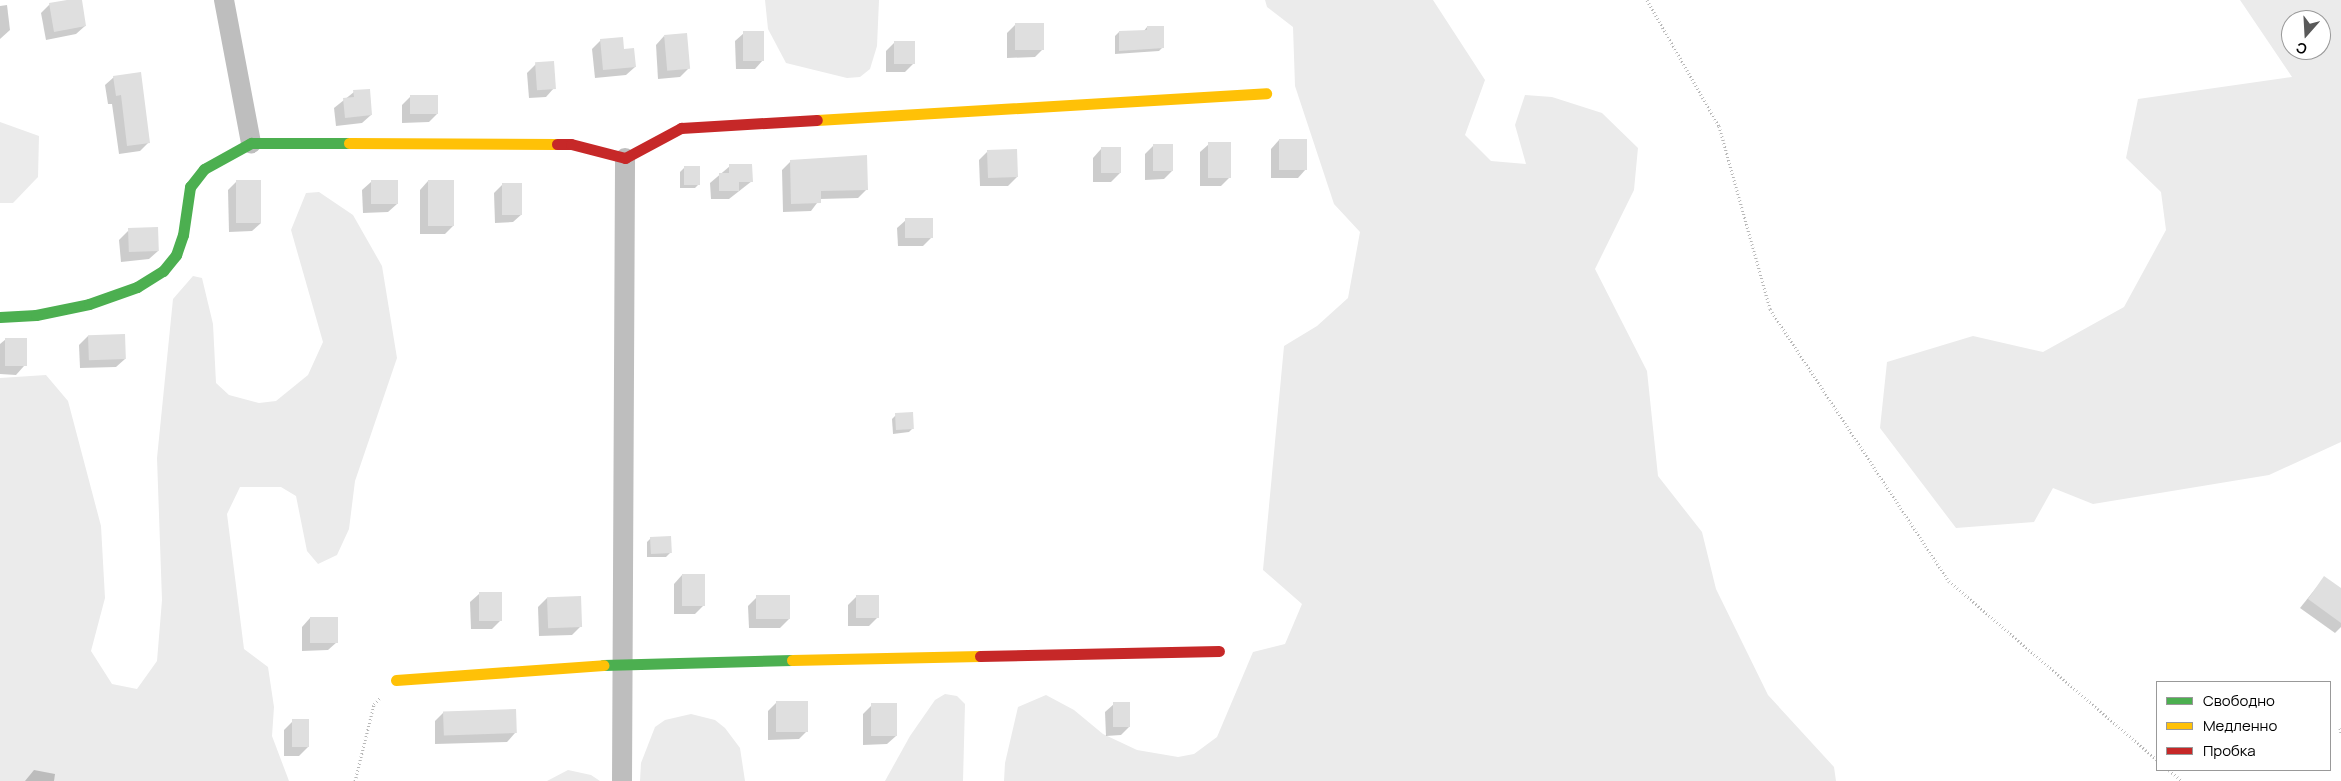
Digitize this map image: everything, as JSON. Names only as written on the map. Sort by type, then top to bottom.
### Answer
[{"type":"street","points":[[224,0],[251,143]]},
{"type":"street","points":[[0,318],[36,316],[89,304],[137,288],[164,271],[176,255],[183,235],[190,187],[204,169],[251,143],[571,144],[625,158],[681,128],[1266,93]]},
{"type":"street","points":[[622,781],[625,158]]},
{"type":"street","points":[[396,680],[622,664],[1219,651]]},
{"type":"path","points":[[1647,0],[1719,126],[1770,309],[1949,581],[2156,759]]},
{"type":"path","points":[[355,781],[374,704],[396,680]]},
{"type":"path","points":[[2340,728],[2341,733]]},
{"type":"path","points":[[2170,771],[2182,781]]},
{"type":"shaded area","points":[[765,0],[879,0],[877,46],[870,69],[860,77],[847,78],[786,63],[768,29]]},
{"type":"shaded area","points":[[1265,0],[1433,0],[1485,80],[1465,135],[1491,161],[1526,164],[1515,125],[1525,95],[1552,97],[1602,113],[1638,148],[1634,190],[1595,269],[1647,371],[1658,476],[1702,532],[1716,589],[1768,695],[1834,767],[1836,781],[1004,781],[1005,763],[1018,707],[1046,695],[1074,710],[1103,734],[1137,750],[1178,757],[1194,754],[1217,737],[1253,652],[1285,644],[1302,604],[1263,570],[1284,346],[1317,326],[1348,298],[1360,232],[1334,204],[1295,86],[1293,27],[1267,7]]},
{"type":"shaded area","points":[[2240,0],[2341,0],[2341,442],[2269,475],[2093,504],[2053,488],[2034,522],[1956,528],[1880,428],[1887,362],[1973,336],[2043,352],[2124,307],[2166,230],[2161,192],[2126,158],[2138,99],[2292,77]]},
{"type":"shaded area","points":[[0,122],[39,136],[38,177],[13,203],[0,203]]},
{"type":"shaded area","points":[[319,192],[353,215],[382,266],[397,358],[355,481],[349,529],[337,555],[318,564],[307,551],[296,496],[281,487],[240,487],[227,514],[244,649],[268,667],[274,707],[272,736],[289,781],[0,781],[0,378],[46,375],[68,401],[101,526],[105,598],[91,651],[112,684],[137,689],[157,661],[162,600],[157,458],[173,299],[193,276],[202,278],[213,324],[216,383],[229,395],[259,403],[276,401],[308,375],[323,342],[291,230],[306,193]]},
{"type":"shaded area","points":[[945,694],[957,696],[965,704],[963,781],[885,781],[910,736],[935,700]]},
{"type":"shaded area","points":[[691,714],[715,720],[725,728],[740,748],[745,781],[640,781],[641,763],[655,727],[665,720]]},
{"type":"shaded area","points":[[568,770],[591,775],[600,781],[547,781]]},
{"type":"building","points":[[82,0],[86,26],[54,32],[49,3]]},
{"type":"building","points":[[1015,23],[1044,23],[1044,50],[1015,50]]},
{"type":"building","points":[[1147,26],[1164,26],[1164,48],[1119,51],[1119,31],[1147,30]]},
{"type":"building","points":[[743,31],[764,31],[764,61],[743,61]]},
{"type":"building","points":[[687,33],[690,69],[667,71],[664,35]]},
{"type":"building","points":[[623,37],[624,49],[634,48],[636,67],[603,70],[600,39]]},
{"type":"building","points":[[894,41],[915,41],[915,64],[894,64]]},
{"type":"building","points":[[554,61],[556,89],[537,90],[535,62]]},
{"type":"building","points":[[141,72],[150,143],[127,146],[121,95],[116,96],[113,76]]},
{"type":"building","points":[[370,89],[372,115],[345,118],[343,98],[354,97],[353,90]]},
{"type":"building","points":[[410,95],[438,95],[438,114],[410,114]]},
{"type":"building","points":[[1279,139],[1307,139],[1307,170],[1279,170]]},
{"type":"building","points":[[1208,142],[1231,142],[1231,178],[1208,178]]},
{"type":"building","points":[[1153,144],[1173,144],[1173,171],[1153,171]]},
{"type":"building","points":[[1101,147],[1121,147],[1121,173],[1101,173]]},
{"type":"building","points":[[1017,149],[1018,177],[988,178],[987,150]]},
{"type":"building","points":[[867,155],[868,190],[821,191],[821,203],[791,204],[790,160]]},
{"type":"building","points":[[729,164],[752,164],[753,182],[739,182],[739,191],[719,191],[719,173],[729,173]]},
{"type":"building","points":[[684,166],[700,166],[700,185],[684,185]]},
{"type":"building","points":[[236,180],[261,180],[261,223],[236,223]]},
{"type":"building","points":[[371,180],[398,180],[398,204],[371,204]]},
{"type":"building","points":[[428,180],[454,180],[454,226],[428,226]]},
{"type":"building","points":[[502,183],[522,183],[522,215],[502,215]]},
{"type":"building","points":[[905,218],[933,218],[933,238],[905,238]]},
{"type":"building","points":[[158,227],[159,251],[129,252],[128,228]]},
{"type":"building","points":[[125,334],[126,359],[89,360],[88,335]]},
{"type":"building","points":[[5,338],[27,338],[27,366],[5,366]]},
{"type":"building","points":[[913,412],[914,429],[896,430],[895,413]]},
{"type":"building","points":[[671,536],[672,553],[651,554],[650,537]]},
{"type":"building","points":[[682,574],[705,574],[705,606],[682,606]]},
{"type":"building","points":[[2324,576],[2341,588],[2341,623],[2308,599]]},
{"type":"building","points":[[479,592],[502,592],[502,621],[479,621]]},
{"type":"building","points":[[756,595],[790,595],[790,619],[756,619]]},
{"type":"building","points":[[856,595],[879,595],[879,618],[856,618]]},
{"type":"building","points":[[581,596],[582,627],[548,628],[547,597]]},
{"type":"building","points":[[310,617],[338,617],[338,643],[310,643]]},
{"type":"building","points":[[776,701],[808,701],[808,732],[776,732]]},
{"type":"building","points":[[1113,702],[1130,702],[1130,727],[1113,727]]},
{"type":"building","points":[[871,703],[897,703],[897,736],[871,736]]},
{"type":"building","points":[[516,709],[517,733],[444,736],[443,712]]},
{"type":"building","points":[[292,719],[309,719],[309,747],[292,747]]},
{"type":"traffic: fast","points":[[0,317],[36,315],[89,304],[137,287],[163,271],[176,255],[183,235],[190,187],[204,169],[251,143],[349,143]]},
{"type":"traffic: fast","points":[[603,665],[792,660]]},
{"type":"traffic: slow","points":[[817,120],[1266,93]]},
{"type":"traffic: slow","points":[[349,143],[557,144]]},
{"type":"traffic: slow","points":[[792,660],[980,656]]},
{"type":"traffic: slow","points":[[396,680],[603,665]]},
{"type":"traffic: jam","points":[[557,144],[571,144],[625,158],[681,128],[817,120]]},
{"type":"traffic: jam","points":[[980,656],[1219,651]]}]
